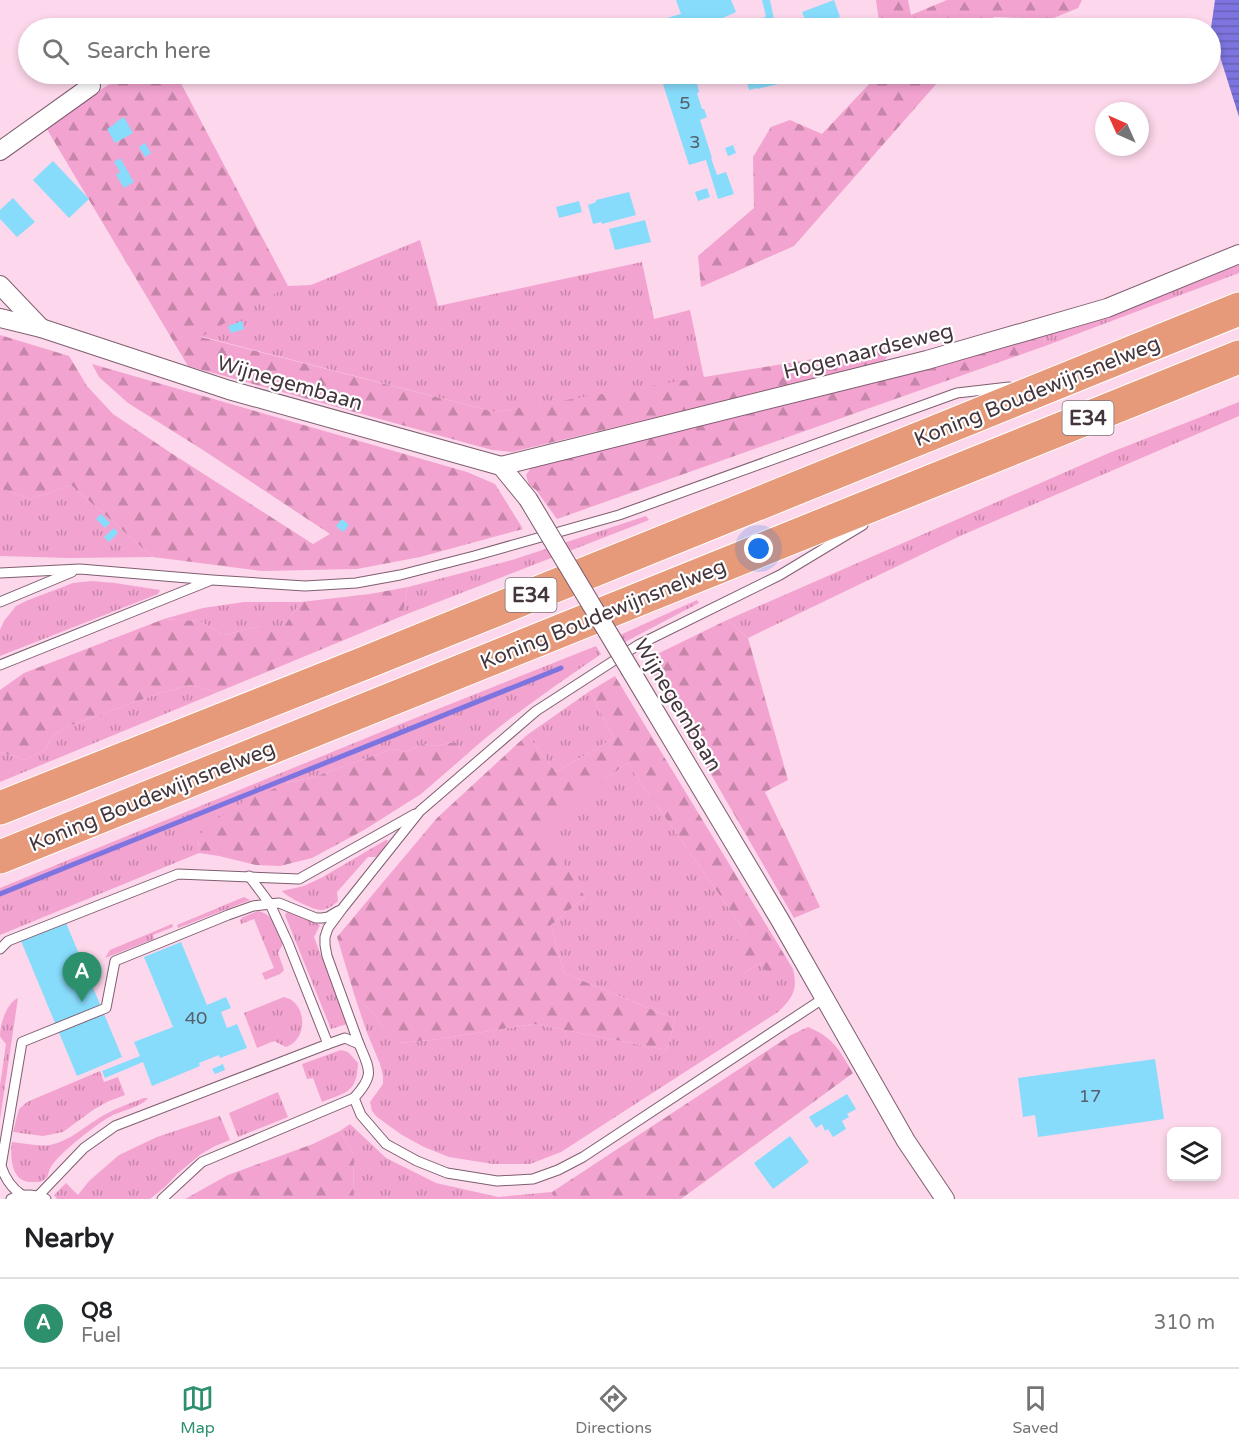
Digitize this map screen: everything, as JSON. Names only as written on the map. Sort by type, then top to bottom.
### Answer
[{"type":"highway","name":"Koning Boudewijnsnelweg","points":[[0,808],[1239,309]]},
{"type":"highway","name":"Koning Boudewijnsnelweg","points":[[0,857],[1239,357]]},
{"type":"street","points":[[0,151],[91,86]]},
{"type":"street","name":"Hogenaardseweg","points":[[501,466],[927,360],[1107,308],[1239,254]]},
{"type":"street","points":[[0,285],[41,328]]},
{"type":"street","name":"Wijnegembaan","points":[[0,318],[41,328],[228,390],[501,466],[528,499],[774,910],[906,1141],[945,1199]]},
{"type":"lane","points":[[1027,385],[1062,381]]},
{"type":"lane","points":[[0,573],[80,569],[304,586],[356,583],[400,575],[619,514],[957,393],[1016,386]]},
{"type":"lane","points":[[888,509],[937,480]]},
{"type":"lane","points":[[162,1199],[202,1161],[354,1098],[367,1084],[369,1067],[330,964],[325,937],[328,928],[342,909],[420,811],[536,711],[638,645],[780,575],[868,521]]},
{"type":"lane","points":[[0,602],[80,569]]},
{"type":"lane","points":[[0,665],[212,580]]},
{"type":"lane","points":[[0,949],[8,941],[178,874],[299,879],[420,811]]},
{"type":"lane","points":[[249,876],[270,904],[328,1044]]},
{"type":"lane","points":[[22,1195],[10,1185],[1,1166],[22,1042],[106,1008],[115,961],[254,906],[286,904],[316,918],[328,917],[342,909]]},
{"type":"lane","points":[[354,1098],[361,1114],[386,1144],[417,1161],[447,1173],[497,1181],[533,1179],[558,1170],[583,1157],[824,998]]},
{"type":"lane","points":[[11,1199],[22,1195],[42,1197],[84,1148],[115,1126],[345,1038],[359,1044]]},
{"type":"green space","points":[[876,0],[908,0],[911,15],[947,0],[1082,0],[1078,8],[1053,18],[879,18]]},
{"type":"green space","points":[[110,84],[181,84],[288,286],[201,337],[495,412],[884,347],[889,353],[885,360],[869,366],[512,452],[492,450],[188,366],[45,126]]},
{"type":"green space","points":[[869,84],[936,84],[794,246],[701,287],[698,256],[754,208],[753,157],[771,127],[790,120],[822,134]]},
{"type":"green space","points":[[420,240],[438,306],[642,262],[654,319],[690,310],[704,378],[495,412],[200,336],[288,286],[311,285]]},
{"type":"green space","points":[[1239,260],[1239,273],[1045,346],[1044,335]]},
{"type":"green space","points":[[0,335],[69,356],[87,386],[113,414],[313,544],[330,534],[128,403],[99,377],[92,364],[467,472],[495,484],[523,529],[420,557],[357,569],[262,571],[153,557],[71,485],[30,499],[0,488]]},
{"type":"green space","points":[[1044,335],[1045,346],[557,519],[536,490],[529,485],[526,475],[531,468],[541,465]]},
{"type":"green space","points":[[1239,402],[1239,416],[960,536],[748,638],[727,620],[1109,453]]},
{"type":"green space","points":[[71,485],[153,557],[0,556],[0,488],[30,499]]},
{"type":"green space","points":[[646,516],[649,520],[402,616],[408,587],[512,560]]},
{"type":"green space","points":[[92,581],[160,590],[158,594],[0,656],[0,630],[16,606],[73,583]]},
{"type":"green space","points":[[408,587],[402,616],[218,692],[190,685],[157,694],[69,726],[53,735],[46,749],[25,760],[0,752],[0,690],[24,673],[164,619],[199,621],[224,635],[259,626],[284,626],[301,602]]},
{"type":"green space","points":[[697,600],[699,603],[625,642],[620,635]]},
{"type":"green space","points":[[244,602],[301,602],[284,626],[259,626],[224,635],[199,621],[164,619],[203,608]]},
{"type":"green space","points":[[727,620],[748,638],[788,780],[765,792],[820,907],[794,918],[645,660]]},
{"type":"green space","points":[[596,646],[601,654],[514,716],[465,756],[455,742],[435,746],[422,744],[406,752],[392,749],[311,778],[289,782],[198,837],[199,853],[0,935],[0,888]]},
{"type":"green space","points":[[615,676],[793,969],[774,982],[760,963],[742,974],[726,946],[747,934],[627,763],[541,828],[585,897],[551,925],[564,973],[675,1019],[667,1050],[534,1024],[400,1043],[355,997],[337,937],[437,818],[527,735],[556,772],[614,738],[590,691]]},
{"type":"green space","points":[[190,685],[218,692],[0,782],[0,752],[25,760],[46,749],[53,735],[69,726],[157,694]]},
{"type":"green space","points":[[590,691],[614,738],[556,772],[527,735]]},
{"type":"green space","points":[[455,742],[465,756],[421,794],[364,830],[312,858],[280,866],[256,865],[199,853],[198,837],[212,822],[243,802],[290,782],[311,778],[392,749],[406,752],[422,744],[435,746]]},
{"type":"green space","points":[[627,763],[747,934],[742,974],[760,963],[774,981],[793,969],[795,982],[791,998],[778,1012],[561,1152],[530,1164],[493,1164],[449,1157],[402,1135],[372,1111],[370,1102],[383,1084],[383,1075],[355,997],[401,1043],[534,1024],[667,1050],[675,1019],[564,973],[551,925],[585,897],[540,828]]},
{"type":"green space","points":[[388,840],[386,845],[376,857],[368,857],[337,892],[338,901],[328,908],[321,910],[312,908],[294,900],[282,891],[304,886],[321,878]]},
{"type":"green space","points":[[244,897],[250,900],[178,928],[177,925]]},
{"type":"green space","points":[[258,911],[272,919],[284,942],[278,953],[284,970],[265,980],[262,973],[274,968],[254,919],[241,924],[240,920]]},
{"type":"green space","points":[[287,912],[320,925],[314,937],[347,1024],[331,1029],[285,915]]},
{"type":"green space","points":[[172,924],[173,927],[153,935],[154,939],[105,958],[110,950]]},
{"type":"green space","points":[[284,997],[292,1000],[301,1013],[302,1029],[299,1037],[286,1047],[274,1041],[257,1048],[244,1013]]},
{"type":"green space","points":[[18,998],[0,1119],[0,1086],[6,1044],[0,1037],[0,1031],[7,1009]]},
{"type":"green space","points":[[808,1027],[830,1040],[853,1073],[681,1199],[553,1199],[552,1192],[791,1035]]},
{"type":"green space","points":[[341,1050],[348,1052],[358,1063],[355,1080],[349,1090],[322,1102],[313,1078],[307,1079],[302,1064]]},
{"type":"green space","points":[[100,1071],[104,1082],[118,1077],[125,1095],[93,1110],[63,1132],[43,1136],[13,1132],[19,1109],[27,1102]]},
{"type":"green space","points":[[278,1092],[288,1117],[238,1137],[229,1113]]},
{"type":"green space","points":[[148,1098],[137,1106],[108,1118],[76,1141],[54,1163],[47,1176],[40,1182],[25,1181],[13,1168],[12,1142],[41,1146],[58,1143],[104,1115]]},
{"type":"green space","points":[[220,1116],[230,1140],[201,1154],[150,1199],[57,1199],[54,1195],[66,1183],[78,1195],[89,1181],[119,1155],[157,1137]]},
{"type":"green space","points":[[350,1124],[386,1158],[436,1183],[498,1197],[552,1192],[553,1199],[353,1199],[354,1155],[340,1131]]},
{"type":"green space","points":[[340,1131],[354,1155],[353,1199],[185,1199],[228,1175],[313,1144]]},
{"type":"shaded area","points":[[1215,0],[1239,0],[1239,117],[1221,60],[1221,18],[1212,18]]},
{"type":"building","points":[[676,0],[731,0],[736,12],[723,18],[667,18],[681,14]]},
{"type":"building","points":[[762,0],[770,0],[774,18],[761,18],[766,17]]},
{"type":"building","points":[[834,0],[840,17],[804,18],[802,12]]},
{"type":"building","points":[[663,84],[697,84],[699,92],[697,93],[707,117],[700,120],[711,158],[717,175],[726,172],[734,194],[718,199],[706,160],[689,165]]},
{"type":"building","points":[[748,84],[778,84],[757,89],[749,90]]},
{"type":"building","points":[[124,117],[133,133],[115,143],[107,129]]},
{"type":"building","points":[[145,143],[151,153],[145,157],[139,147]]},
{"type":"building","points":[[733,145],[736,153],[728,156],[725,148]]},
{"type":"building","points":[[120,158],[134,182],[124,188],[116,175],[120,172],[114,162]]},
{"type":"building","points":[[53,161],[89,199],[69,218],[33,180]]},
{"type":"building","points":[[707,188],[710,197],[698,201],[695,192]]},
{"type":"building","points":[[629,192],[636,215],[602,224],[601,222],[593,224],[588,205],[596,200]]},
{"type":"building","points":[[13,198],[35,222],[17,237],[0,219],[0,210]]},
{"type":"building","points":[[579,201],[582,212],[559,218],[556,207]]},
{"type":"building","points":[[645,220],[651,242],[615,250],[609,229]]},
{"type":"building","points":[[242,321],[244,329],[231,333],[228,326]]},
{"type":"building","points":[[101,514],[110,523],[105,528],[96,519]]},
{"type":"building","points":[[342,519],[349,525],[343,532],[336,526]]},
{"type":"building","points":[[114,528],[118,533],[109,542],[104,537]]},
{"type":"building","points":[[66,923],[122,1057],[77,1076],[21,941]]},
{"type":"building","points":[[181,942],[207,1005],[226,997],[231,1008],[221,1012],[227,1028],[237,1024],[247,1048],[199,1063],[200,1066],[152,1086],[143,1062],[105,1078],[102,1071],[140,1056],[134,1042],[173,1027],[144,957]]},
{"type":"building","points":[[1155,1059],[1164,1119],[1038,1137],[1035,1115],[1023,1117],[1018,1078]]},
{"type":"building","points":[[223,1064],[225,1070],[215,1074],[212,1069]]},
{"type":"building","points":[[847,1094],[856,1109],[847,1114],[849,1117],[842,1121],[846,1129],[833,1137],[828,1129],[825,1131],[822,1124],[816,1128],[809,1117]]},
{"type":"building","points":[[790,1136],[809,1162],[773,1189],[754,1163]]},
{"type":"waterway","points":[[0,894],[561,668]]},
{"type":"place","name":"Q8","points":[[82,1002]]}]
